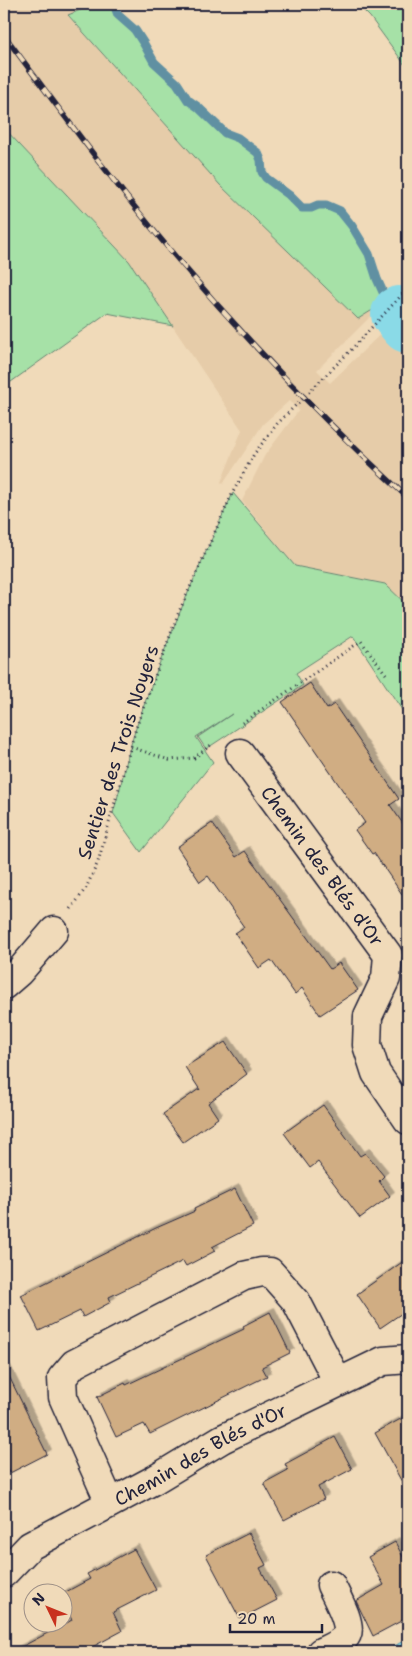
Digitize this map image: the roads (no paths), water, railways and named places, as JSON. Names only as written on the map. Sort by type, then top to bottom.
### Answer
[{"type":"street","name":"Chemin des Blés d'Or","points":[[233,743],[388,955],[386,978],[368,1016],[367,1045],[376,1073],[408,1120]]},
{"type":"street","points":[[4,985],[19,972],[54,931]]},
{"type":"street","points":[[110,1503],[63,1397],[62,1378],[74,1364],[244,1276],[270,1272],[296,1301],[338,1382]]},
{"type":"street","name":"Chemin des Blés d'Or","points":[[5,1568],[30,1546],[154,1480],[222,1439],[383,1361],[408,1359]]},
{"type":"street","points":[[321,1652],[336,1644],[347,1634],[348,1625],[331,1586]]},
{"type":"water","points":[[403,1641],[408,1652],[389,1652],[388,1650]]},
{"type":"waterway","points":[[114,4],[118,15],[135,30],[154,62],[177,83],[188,100],[225,133],[238,138],[258,153],[262,172],[266,178],[289,195],[302,208],[326,205],[340,211],[352,226],[369,254],[387,301],[399,314],[408,309]]},
{"type":"waterway","points":[[399,314],[408,325]]},
{"type":"railway","points":[[4,35],[109,175],[202,288],[288,381],[408,498]]}]
